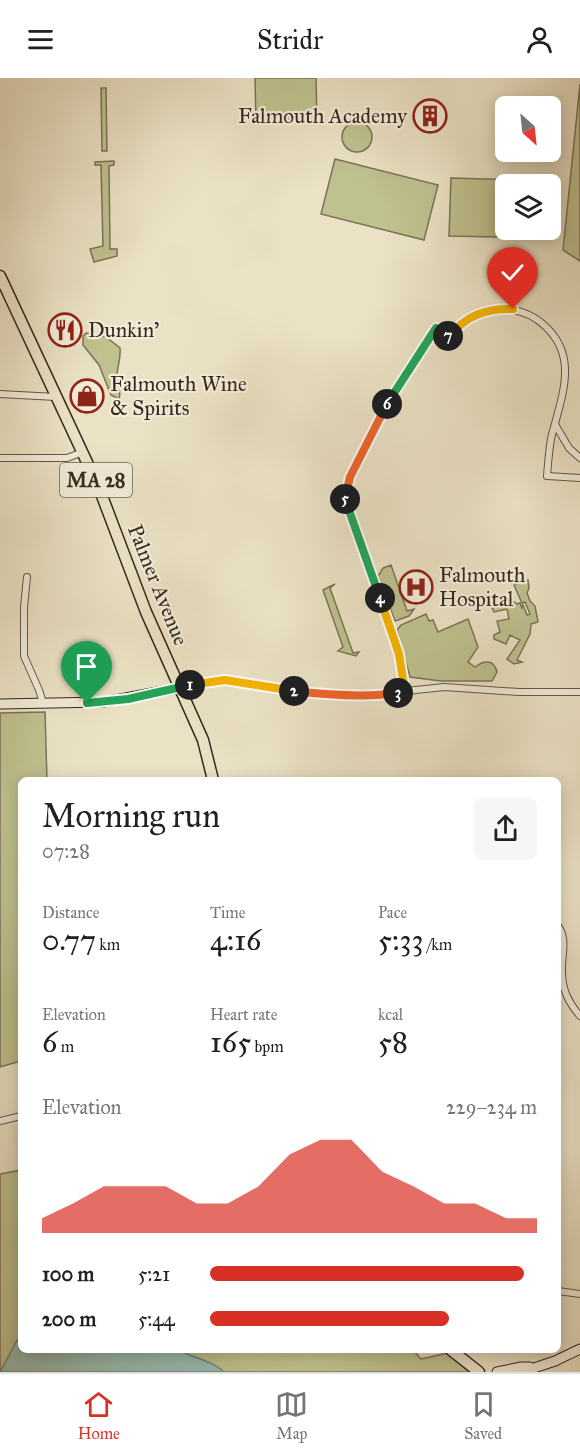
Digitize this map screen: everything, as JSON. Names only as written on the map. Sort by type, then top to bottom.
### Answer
[{"type":"highway","name":"Palmer Avenue","points":[[0,276],[4,292],[57,397],[104,500],[146,612],[203,740],[212,777]]},
{"type":"highway","points":[[455,1353],[479,1372]]},
{"type":"main road","points":[[0,704],[104,702],[179,688]]},
{"type":"main road","points":[[522,1372],[538,1368],[580,1349]]},
{"type":"main road","points":[[497,1372],[521,1366],[538,1368]]},
{"type":"street","points":[[405,692],[396,645],[345,498],[350,477],[388,403],[436,328],[450,338],[459,326],[471,317],[500,308],[525,313],[553,333],[561,345],[567,364],[566,384],[550,444],[547,476],[580,478]]},
{"type":"street","points":[[0,394],[57,397]]},
{"type":"street","points":[[556,425],[569,448],[580,458]]},
{"type":"street","points":[[0,458],[67,458],[83,452]]},
{"type":"street","points":[[27,577],[24,607],[24,656],[43,703]]},
{"type":"street","points":[[179,688],[202,682],[225,680],[327,694],[369,695],[444,687],[580,692]]},
{"type":"street","points":[[561,932],[564,938],[561,974],[563,988],[580,1016]]},
{"type":"street","points":[[0,1121],[18,1117]]},
{"type":"street","points":[[561,1291],[580,1294]]},
{"type":"green space","points":[[255,78],[316,78],[317,120],[256,121]]},
{"type":"green space","points":[[580,84],[580,261],[563,250]]},
{"type":"green space","points":[[101,88],[106,88],[107,151],[102,151]]},
{"type":"green space","points":[[357,122],[368,126],[372,137],[368,148],[357,152],[346,148],[342,137],[346,126]]},
{"type":"green space","points":[[335,159],[438,185],[424,240],[321,214]]},
{"type":"green space","points":[[114,161],[114,165],[109,166],[110,249],[117,249],[117,256],[94,262],[90,249],[103,246],[101,165],[95,165],[95,162]]},
{"type":"green space","points":[[451,178],[495,179],[495,237],[449,236]]},
{"type":"green space","points":[[86,333],[106,337],[120,348],[117,377],[119,399],[111,395],[99,365],[83,345],[83,336]]},
{"type":"green space","points":[[391,565],[407,611],[414,609],[409,616],[395,621],[378,576],[383,568]]},
{"type":"green space","points":[[528,580],[527,593],[535,606],[538,622],[531,624],[530,634],[517,660],[522,662],[514,664],[507,659],[520,640],[510,635],[506,644],[494,639],[494,635],[500,632],[497,621],[509,619],[507,609],[494,612],[492,608],[513,601],[520,603],[522,608],[523,605],[527,615],[530,614],[514,585]]},
{"type":"green space","points":[[335,584],[330,588],[353,653],[359,652],[356,656],[338,651],[343,647],[323,590]]},
{"type":"green space","points":[[426,614],[429,621],[433,620],[438,632],[468,619],[478,647],[468,662],[475,667],[485,662],[494,665],[497,672],[492,681],[441,681],[410,677],[397,630],[401,625]]},
{"type":"green space","points":[[45,712],[47,777],[18,777],[18,1062],[0,1067],[0,713]]},
{"type":"green space","points":[[18,1171],[18,1353],[416,1353],[421,1359],[453,1353],[481,1372],[0,1372],[0,1174]]},
{"type":"water","points":[[18,1339],[18,1353],[186,1353],[208,1362],[224,1372],[0,1372]]},
{"type":"place","name":"Falmouth Academy","points":[[430,116]]},
{"type":"place","name":"Dunkin'","points":[[65,330]]},
{"type":"place","name":"Falmouth Wine & Spirits","points":[[87,396]]},
{"type":"place","name":"Falmouth Hospital","points":[[416,587]]},
{"type":"route","points":[[87,703],[128,699],[202,682],[225,680],[308,693],[369,695],[405,692],[399,654],[346,502],[346,487],[388,403],[436,328],[450,338],[453,332],[471,317],[494,309],[513,309]]}]
